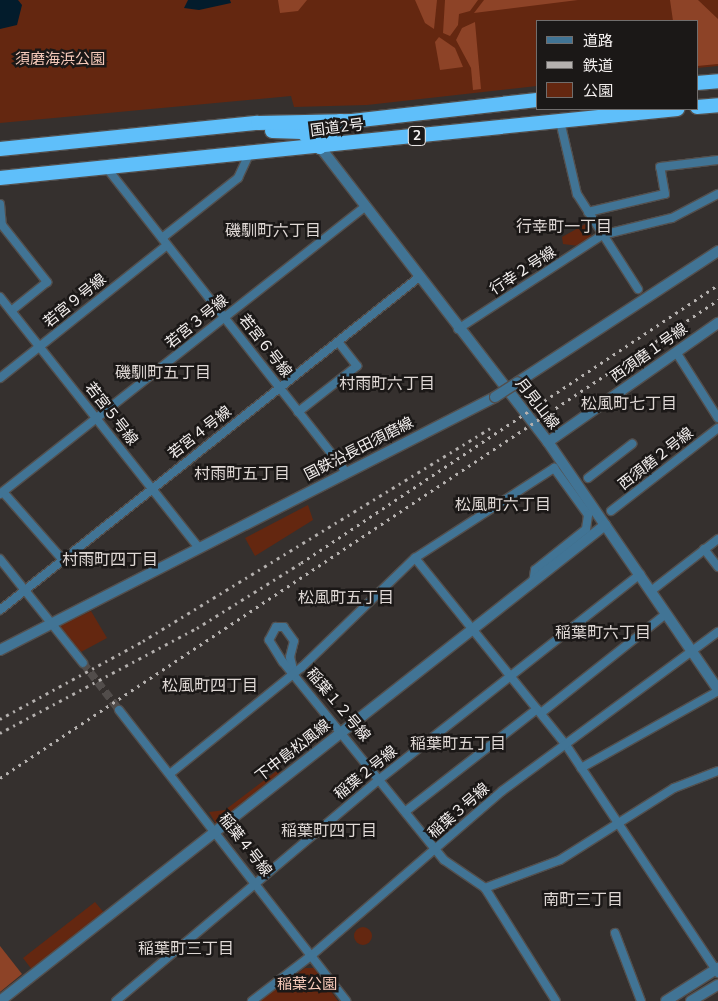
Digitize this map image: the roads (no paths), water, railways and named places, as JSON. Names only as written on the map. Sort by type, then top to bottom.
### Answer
[{"type":"highway","points":[[698,84],[718,81]]},
{"type":"highway","name":"国道2号","points":[[0,149],[258,123],[340,121],[536,100]]},
{"type":"highway","points":[[698,107],[718,104]]},
{"type":"highway","name":"国道2号","points":[[0,178],[320,147],[667,110]]},
{"type":"highway","points":[[320,147],[340,121]]},
{"type":"highway","name":"2","points":[[140,134],[186,138],[281,130],[302,132],[320,147]]},
{"type":"street","points":[[560,121],[577,194],[638,289]]},
{"type":"street","name":"月見山線","points":[[320,147],[418,278],[548,442],[718,690]]},
{"type":"street","points":[[162,238],[238,178],[249,154]]},
{"type":"street","points":[[588,212],[665,194],[660,167],[718,160]]},
{"type":"street","name":"若宮６号線","points":[[106,167],[226,317],[346,472]]},
{"type":"street","name":"行幸２号線","points":[[458,329],[602,235],[672,218],[718,194]]},
{"type":"street","points":[[0,204],[2,225],[47,282],[11,311]]},
{"type":"street","name":"若宮３号線","points":[[1,493],[98,420],[364,208]]},
{"type":"street","name":"若宮９号線","points":[[0,378],[167,245]]},
{"type":"street","name":"国鉄沿長田須磨線","points":[[0,650],[495,397],[718,251]]},
{"type":"street","name":"若宮４号線","points":[[0,610],[339,343],[418,278]]},
{"type":"street","name":"若宮５号線","points":[[0,297],[199,548]]},
{"type":"street","name":"西須磨１号線","points":[[548,442],[718,323]]},
{"type":"street","points":[[298,412],[357,366],[339,343]]},
{"type":"street","points":[[676,352],[718,418]]},
{"type":"street","name":"西須磨２号線","points":[[611,511],[718,428]]},
{"type":"street","points":[[588,478],[632,444]]},
{"type":"street","points":[[171,773],[294,674],[415,558],[554,468],[588,515],[586,529],[535,570],[533,582]]},
{"type":"street","points":[[1,493],[63,560]]},
{"type":"street","name":"下中島松風線","points":[[0,1001],[605,525]]},
{"type":"street","points":[[651,591],[718,539]]},
{"type":"street","points":[[704,550],[718,567]]},
{"type":"street","points":[[415,558],[566,745],[616,824],[644,858],[717,970],[666,1001]]},
{"type":"street","points":[[0,559],[83,663]]},
{"type":"street","name":"稲葉２号線","points":[[116,1001],[381,778],[509,675],[640,574]]},
{"type":"street","points":[[406,812],[666,614]]},
{"type":"street","name":"稲葉１２号線","points":[[294,674],[290,657],[294,642],[284,627],[276,627],[269,640],[294,674],[381,778],[435,849],[458,872],[485,888]]},
{"type":"street","name":"稲葉３号線","points":[[252,1001],[312,955],[502,791],[718,632]]},
{"type":"street","points":[[581,768],[718,690]]},
{"type":"street","name":"稲葉４号線","points":[[119,710],[257,882],[346,1001]]},
{"type":"street","points":[[556,1001],[485,888],[560,860],[674,788],[718,771]]},
{"type":"street","points":[[615,933],[640,1001]]},
{"type":"street","points":[[691,1001],[718,985]]},
{"type":"water","points":[[0,0],[18,0],[22,5],[17,25],[0,29]]},
{"type":"water","points":[[188,0],[230,0],[231,3],[199,10],[184,8]]},
{"type":"tunnel","points":[[83,663],[119,710]]},
{"type":"railway","points":[[0,733],[197,628],[301,563],[718,285]]},
{"type":"railway","points":[[0,778],[718,300]]},
{"type":"railway","points":[[0,719],[143,641],[492,427]]},
{"type":"district","name":"行幸町一丁目","points":[[564,227]]},
{"type":"district","name":"磯馴町六丁目","points":[[273,231]]},
{"type":"district","name":"磯馴町五丁目","points":[[163,373]]},
{"type":"district","name":"村雨町六丁目","points":[[387,384]]},
{"type":"district","name":"松風町七丁目","points":[[629,404]]},
{"type":"district","name":"村雨町五丁目","points":[[242,474]]},
{"type":"district","name":"松風町六丁目","points":[[503,505]]},
{"type":"district","name":"村雨町四丁目","points":[[110,560]]},
{"type":"district","name":"松風町五丁目","points":[[346,598]]},
{"type":"district","name":"稲葉町六丁目","points":[[603,633]]},
{"type":"district","name":"松風町四丁目","points":[[210,686]]},
{"type":"district","name":"稲葉町五丁目","points":[[458,744]]},
{"type":"district","name":"稲葉町四丁目","points":[[329,831]]},
{"type":"district","name":"南町三丁目","points":[[583,900]]},
{"type":"district","name":"稲葉町三丁目","points":[[186,949]]},
{"type":"park label","name":"須磨海浜公園","points":[[60,60]]},
{"type":"park label","name":"稲葉公園","points":[[307,985]]}]
